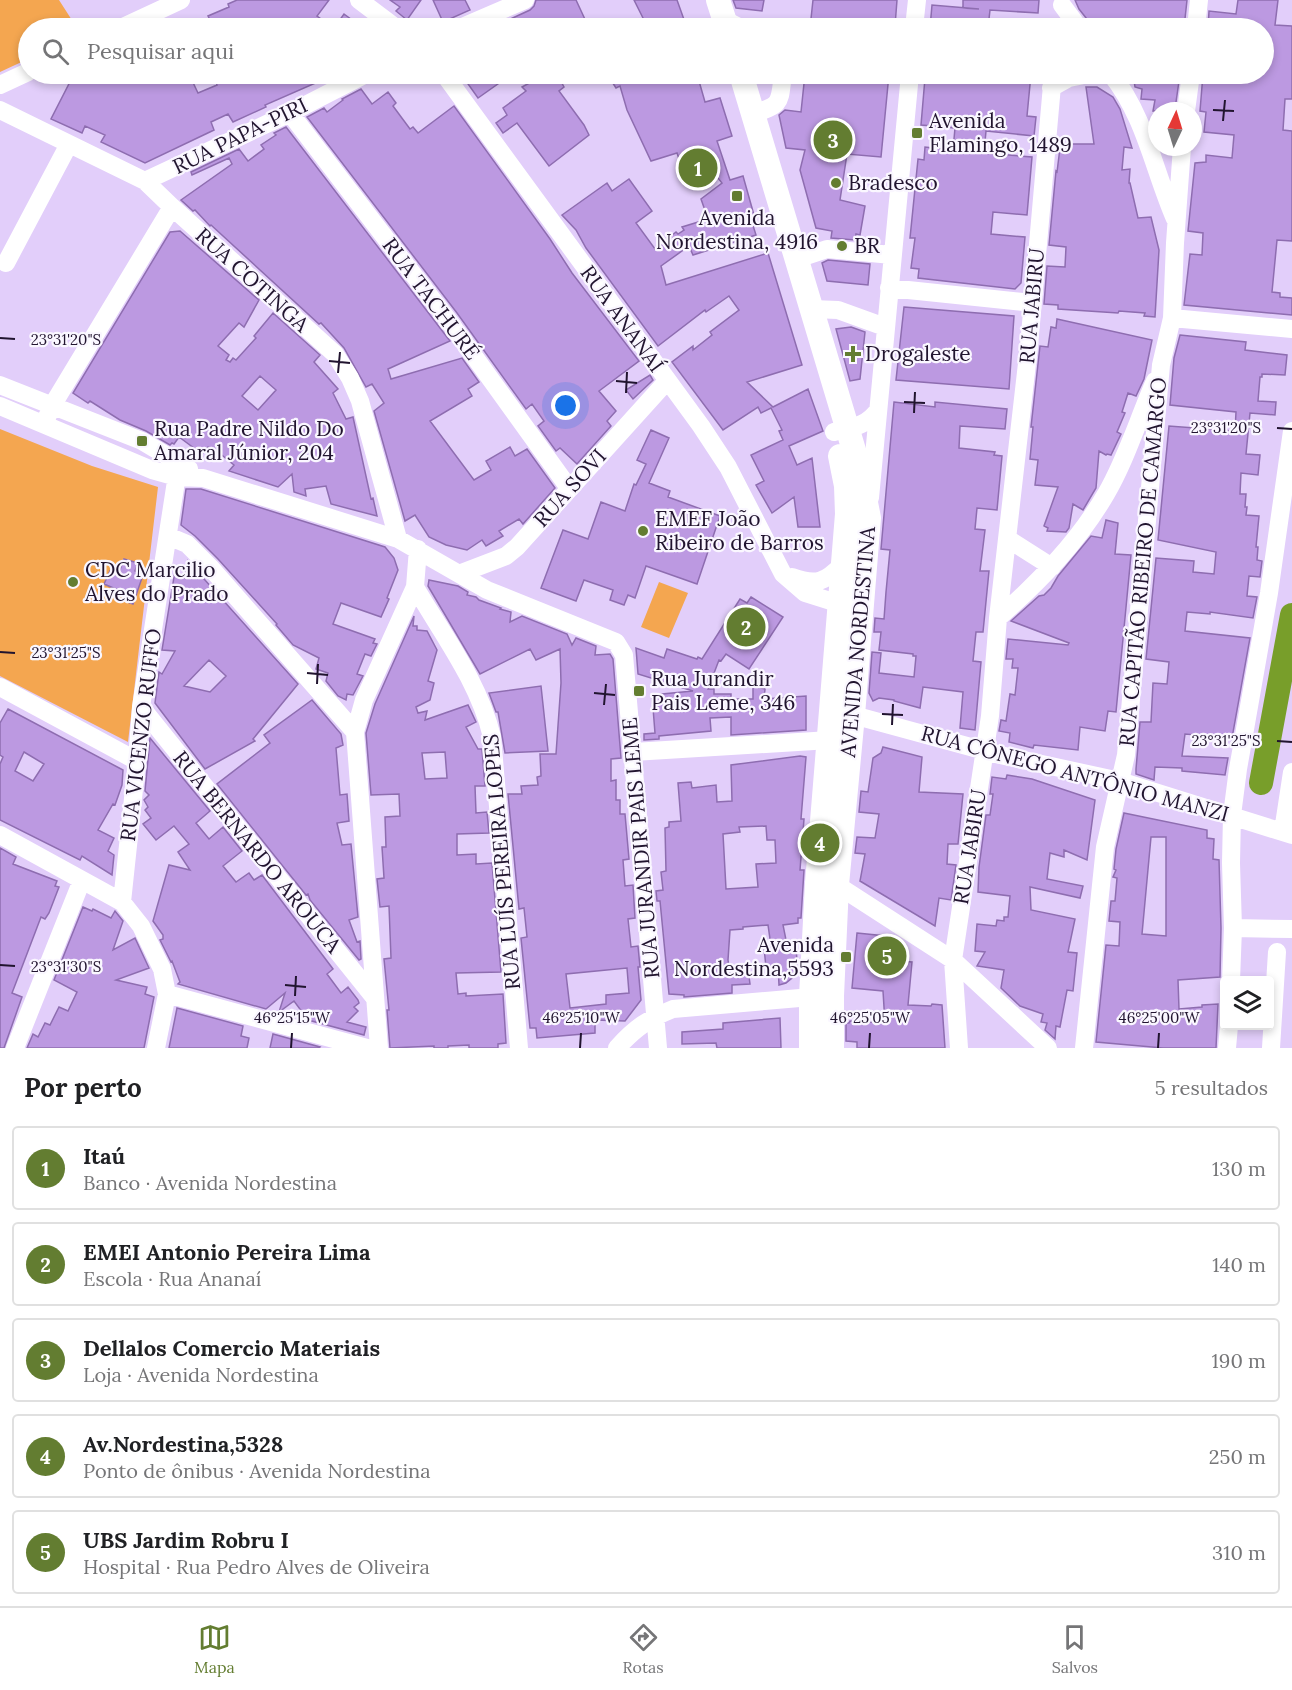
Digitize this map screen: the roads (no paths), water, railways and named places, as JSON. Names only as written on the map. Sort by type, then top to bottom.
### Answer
[{"type":"main road","points":[[701,0],[719,18]]},
{"type":"main road","name":"AVENIDA NORDESTINA","points":[[727,84],[841,430],[859,466],[869,518],[842,712],[827,884]]},
{"type":"main road","name":"AVENIDA NORDESTINA","points":[[744,84],[812,309],[841,430],[843,470],[848,501],[840,604],[842,712],[830,740],[827,884],[821,996],[811,1048]]},
{"type":"main road","name":"AVENIDA NORDESTINA","points":[[821,996],[832,1048]]},
{"type":"street","points":[[142,18],[181,0]]},
{"type":"street","points":[[359,0],[383,18]]},
{"type":"street","points":[[483,18],[525,0]]},
{"type":"street","points":[[915,18],[917,0]]},
{"type":"street","points":[[1197,18],[1199,0]]},
{"type":"street","points":[[1060,18],[1062,2]]},
{"type":"street","points":[[1062,2],[1072,18]]},
{"type":"street","points":[[0,85],[18,77]]},
{"type":"street","name":"RUA PAPA-PIRI","points":[[145,181],[347,84]]},
{"type":"street","name":"RUA ANANAÍ","points":[[451,84],[701,426],[728,467],[783,574],[805,593],[840,604]]},
{"type":"street","points":[[753,114],[777,104],[782,84]]},
{"type":"street","points":[[869,518],[888,288],[909,84]]},
{"type":"street","name":"RUA JABIRU","points":[[959,1048],[953,960],[985,751],[1032,303],[1052,84]]},
{"type":"street","points":[[1119,84],[1147,138],[1164,195],[1176,222]]},
{"type":"street","points":[[1187,102],[1190,84]]},
{"type":"street","name":"RUA COTINGA","points":[[0,110],[145,181],[335,354],[350,378],[360,401],[398,539]]},
{"type":"street","name":"RUA TACHURÉ","points":[[290,113],[448,320],[569,488]]},
{"type":"street","points":[[6,263],[69,144]]},
{"type":"street","name":"RUA CAPITÃO RIBEIRO DE CAMARGO","points":[[1084,1048],[1105,847],[1126,755],[1161,365],[1172,318],[1181,156]]},
{"type":"street","points":[[44,424],[52,406],[172,207]]},
{"type":"street","points":[[797,259],[827,249],[892,255]]},
{"type":"street","points":[[888,288],[1032,303]]},
{"type":"street","points":[[812,309],[838,310],[885,327]]},
{"type":"street","points":[[1172,318],[1292,329]]},
{"type":"street","points":[[998,618],[1052,567],[1073,543],[1107,493],[1161,365]]},
{"type":"street","name":"RUA SOVI","points":[[459,574],[506,556],[517,547],[667,381]]},
{"type":"street","points":[[0,385],[142,441],[178,470]]},
{"type":"street","points":[[0,406],[152,470],[178,470]]},
{"type":"street","points":[[841,430],[863,425],[872,419],[878,410]]},
{"type":"street","points":[[1231,976],[1232,815],[1269,593],[1292,431]]},
{"type":"street","name":"RUA JURANDIR PAIS LEME","points":[[178,470],[398,539],[487,590],[616,642],[624,655],[658,1048]]},
{"type":"street","name":"RUA VICENZO RUFFO","points":[[122,902],[138,760],[141,707],[178,470]]},
{"type":"street","points":[[168,536],[187,544],[210,567],[355,732]]},
{"type":"street","points":[[1008,539],[1052,567]]},
{"type":"street","points":[[379,1048],[355,732],[364,700],[415,587],[418,549]]},
{"type":"street","points":[[783,574],[819,582],[829,578],[843,564]]},
{"type":"street","name":"RUA LUÍS PEREIRA LOPES","points":[[415,587],[477,692],[487,715],[492,737],[519,1048]]},
{"type":"street","points":[[0,687],[138,760]]},
{"type":"street","name":"RUA BERNARDO AROUCA","points":[[141,707],[374,997]]},
{"type":"street","name":"RUA CÔNEGO ANTÔNIO MANZI","points":[[842,712],[985,751],[1120,781],[1289,833]]},
{"type":"street","points":[[633,752],[830,740]]},
{"type":"street","points":[[1289,833],[1292,772]]},
{"type":"street","points":[[0,835],[122,902],[141,926],[162,969],[167,994],[156,1048]]},
{"type":"street","points":[[15,1048],[82,880]]},
{"type":"street","points":[[827,884],[953,960],[1048,1048]]},
{"type":"street","points":[[1233,928],[1292,930]]},
{"type":"street","points":[[1271,1048],[1277,952]]},
{"type":"street","points":[[167,994],[367,1048]]},
{"type":"street","points":[[617,1048],[635,1028],[654,1016],[673,1009],[821,996]]},
{"type":"street","points":[[1227,1048],[1228,1030]]},
{"type":"waterway","points":[[1261,783],[1292,615]]},
{"type":"place","name":"Avenida Flamingo, 1489","points":[[917,133]]},
{"type":"place","name":"Dellalos Comercio Materiais","points":[[833,140]]},
{"type":"place","name":"Itaú","points":[[698,168]]},
{"type":"place","name":"Bradesco","points":[[836,183]]},
{"type":"place","name":"Avenida Nordestina, 4916","points":[[737,196]]},
{"type":"place","name":"BR","points":[[842,246]]},
{"type":"place","name":"Drogaleste","points":[[853,354]]},
{"type":"place","name":"Rua Padre Nildo Do Amaral Júnior, 204","points":[[142,441]]},
{"type":"place","name":"EMEF João Ribeiro de Barros","points":[[643,531]]},
{"type":"place","name":"CDC Marcilio Alves do Prado","points":[[73,582]]},
{"type":"place","name":"EMEI Antonio Pereira Lima","points":[[746,627]]},
{"type":"place","name":"Rua Jurandir Pais Leme, 346","points":[[639,691]]},
{"type":"place","name":"Av.Nordestina,5328","points":[[820,843]]},
{"type":"place","name":"UBS Jardim Robru I","points":[[887,956]]},
{"type":"place","name":"Avenida Nordestina,5593","points":[[846,957]]}]
